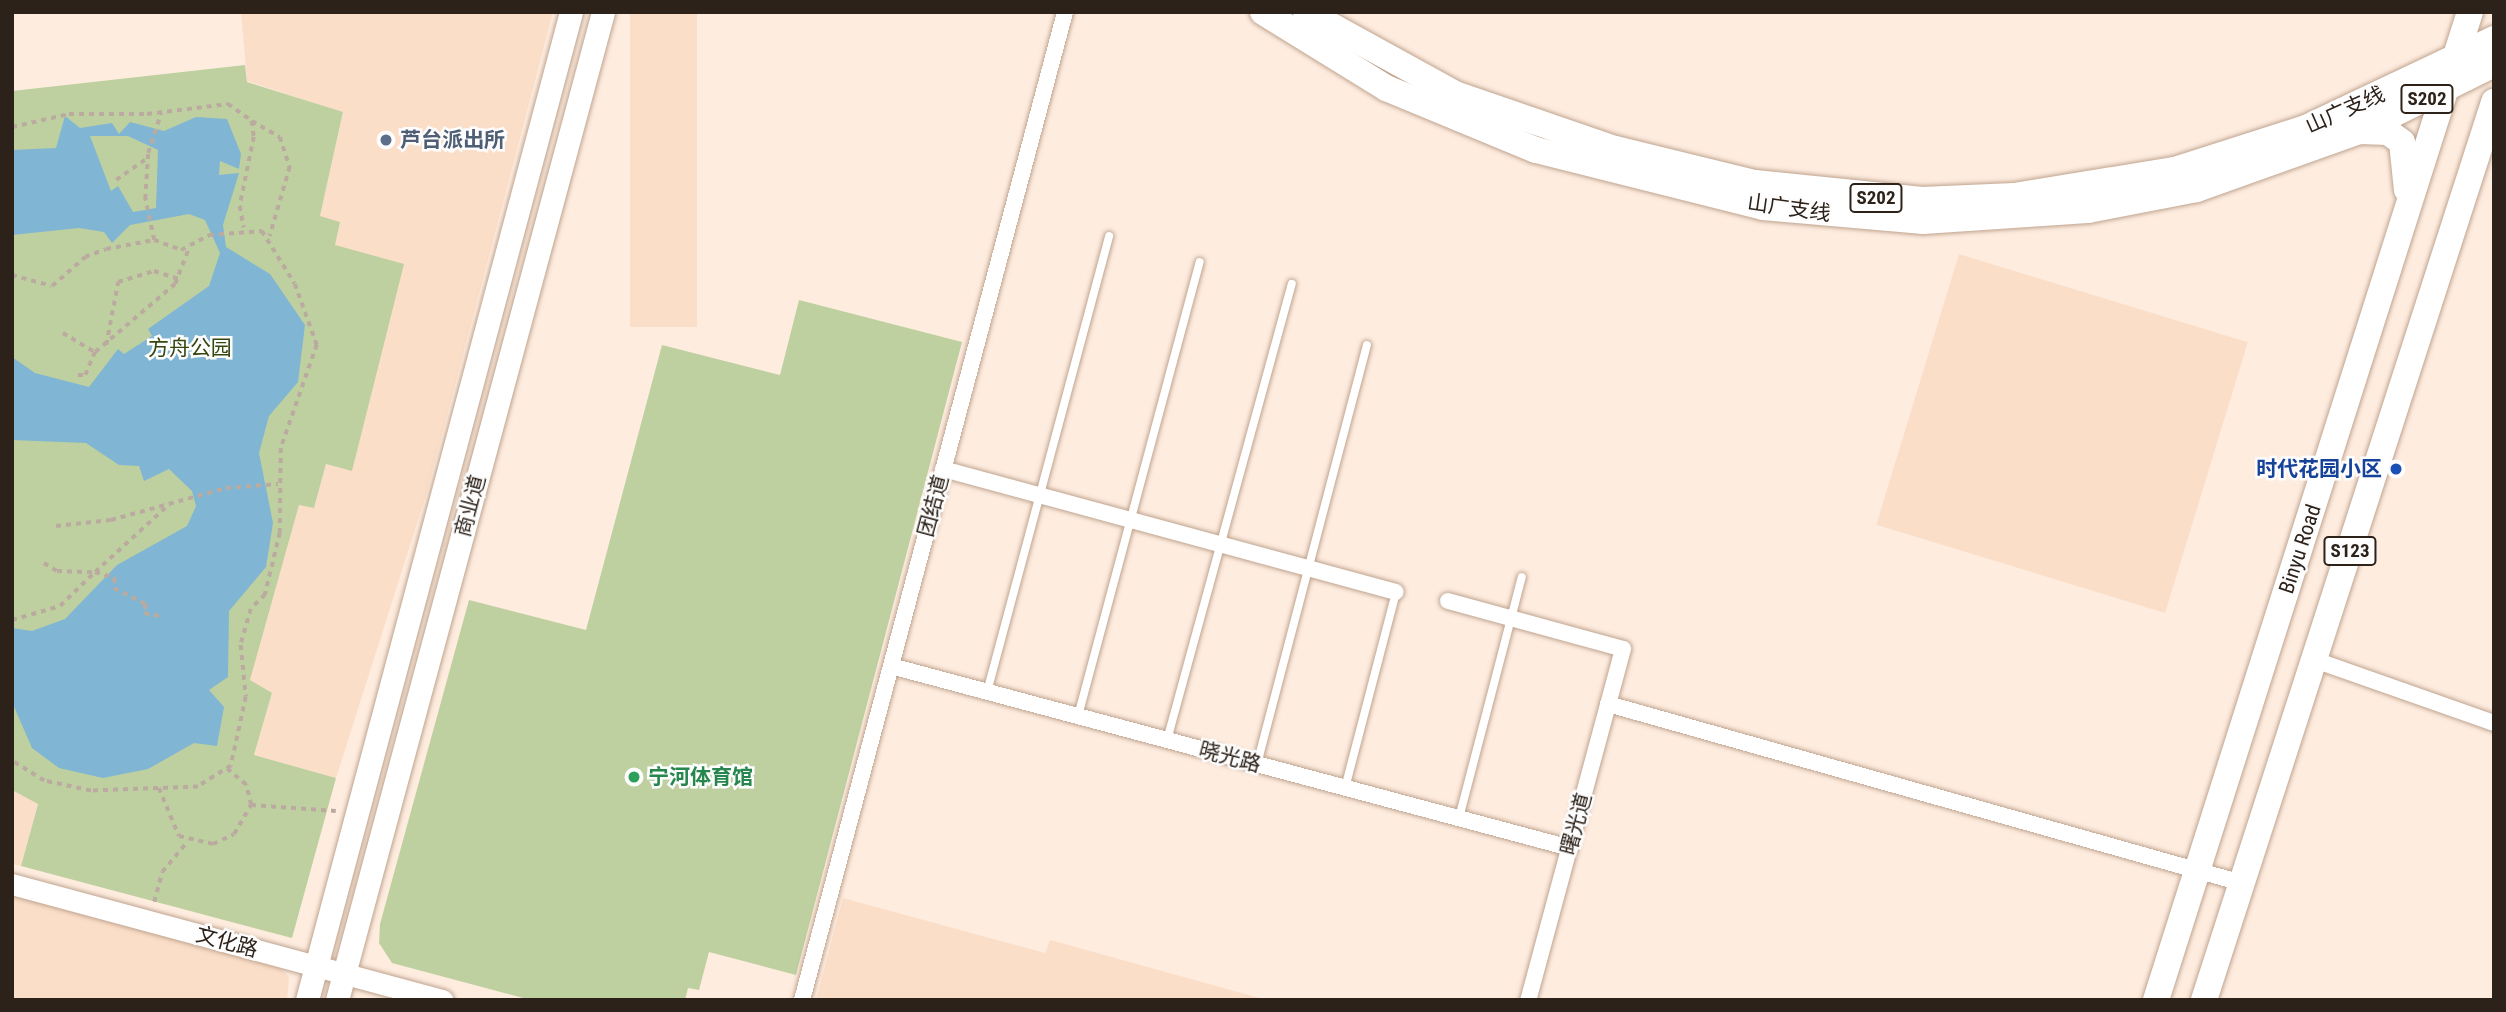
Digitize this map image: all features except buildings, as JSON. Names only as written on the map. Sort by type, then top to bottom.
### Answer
[{"type":"main road","name":"商业道","points":[[307,1000],[571,12]]},
{"type":"main road","name":"商业道","points":[[337,1000],[603,12]]},
{"type":"main road","name":"山广支线","points":[[1263,12],[1386,88],[1536,150],[1716,197],[1841,216],[1923,221],[2088,210],[2246,175],[2359,131],[2494,64]]},
{"type":"main road","name":"山广支线","points":[[1306,12],[1455,94],[1603,145],[1755,183],[1922,200],[2014,196],[2175,170],[2306,128],[2457,59],[2494,39]]},
{"type":"main road","name":"Binyu Road","points":[[2156,1000],[2470,12]]},
{"type":"main road","name":"S123","points":[[2204,1000],[2494,102]]},
{"type":"main road","points":[[2359,131],[2388,132],[2402,142],[2407,213]]},
{"type":"street","name":"团结道","points":[[802,1000],[1065,12]]},
{"type":"street","points":[[943,469],[1396,592]]},
{"type":"street","points":[[1448,601],[1511,618]]},
{"type":"street","name":"曙光道","points":[[1511,618],[1623,649],[1528,1000]]},
{"type":"street","points":[[2315,660],[2494,723]]},
{"type":"street","name":"晓光路","points":[[891,666],[1570,848]]},
{"type":"street","points":[[1608,704],[2242,883]]},
{"type":"street","name":"文化路","points":[[12,884],[443,1000]]},
{"type":"lane","points":[[988,692],[1109,236]]},
{"type":"lane","points":[[1078,716],[1200,262]]},
{"type":"lane","points":[[1167,740],[1292,284]]},
{"type":"lane","points":[[1257,764],[1367,345]]},
{"type":"lane","points":[[1459,818],[1522,577]]},
{"type":"lane","points":[[1345,788],[1396,592]]},
{"type":"path","points":[[12,127],[69,114],[161,113],[228,104],[251,121],[281,137],[290,167],[270,236],[313,320],[317,345],[287,422],[278,484],[281,533],[265,595],[251,609],[241,645],[245,715],[227,769],[198,787],[72,789],[12,761]]},
{"type":"path","points":[[154,240],[147,225],[145,210],[149,147],[161,113]]},
{"type":"path","points":[[243,228],[240,206],[251,121]]},
{"type":"path","points":[[116,180],[148,158]]},
{"type":"path","points":[[78,374],[85,375],[94,352],[106,345],[179,279],[189,248],[209,235],[243,228],[270,236]]},
{"type":"path","points":[[12,275],[52,286],[85,257],[154,240],[189,248]]},
{"type":"path","points":[[106,345],[113,292],[123,277],[155,271],[179,279]]},
{"type":"path","points":[[63,333],[94,352]]},
{"type":"path","points":[[56,526],[278,484]]},
{"type":"path","points":[[12,620],[60,606],[166,506]]},
{"type":"path","points":[[44,563],[57,571],[95,572],[101,576],[115,578],[114,588],[146,604],[144,613],[160,616]]},
{"type":"path","points":[[151,921],[162,872],[187,842],[225,840],[241,826],[251,805],[246,785],[227,769]]},
{"type":"path","points":[[159,788],[165,815],[187,842]]},
{"type":"path","points":[[251,805],[357,814]]},
{"type":"shaded area","points":[[241,12],[553,12],[427,492],[336,778],[254,755],[272,694],[250,680],[299,504],[314,508],[326,464],[352,471],[335,244],[320,216],[343,113],[247,81]]},
{"type":"shaded area","points":[[630,12],[697,12],[697,327],[630,327]]},
{"type":"shaded area","points":[[1959,254],[2248,342],[2165,613],[1876,525]]},
{"type":"shaded area","points":[[12,790],[38,803],[21,866],[12,864]]},
{"type":"shaded area","points":[[12,894],[280,968],[289,977],[287,1000],[12,1000]]},
{"type":"shaded area","points":[[843,898],[1045,953],[1050,940],[1267,1000],[816,1000]]},
{"type":"green space","name":"方舟公园","points":[[245,65],[247,82],[343,112],[320,216],[340,222],[335,245],[404,264],[352,471],[326,464],[314,508],[299,505],[250,680],[272,693],[254,755],[336,778],[292,938],[21,866],[38,804],[12,790],[12,91]]},
{"type":"green space","name":"宁河体育馆","points":[[799,300],[962,342],[796,975],[709,952],[699,990],[688,988],[685,1000],[531,1000],[392,963],[379,943],[380,924],[469,600],[586,630],[662,345],[780,375]]},
{"type":"water","points":[[65,116],[80,128],[112,123],[119,134],[130,122],[164,131],[196,117],[227,119],[241,154],[239,169],[220,161],[219,175],[239,173],[223,225],[226,247],[270,274],[305,325],[298,382],[269,416],[259,453],[273,523],[266,567],[229,611],[228,677],[209,690],[224,707],[217,746],[194,743],[148,769],[103,778],[59,768],[32,748],[12,702],[12,628],[32,631],[65,619],[117,565],[187,526],[196,506],[192,491],[169,469],[144,481],[139,466],[119,465],[86,443],[12,440],[12,357],[35,373],[89,387],[118,349],[124,354],[152,336],[148,329],[209,286],[220,253],[205,220],[189,214],[130,225],[112,243],[104,232],[79,228],[12,235],[12,150],[56,148]],"holes":[[[90,136],[128,136],[158,150],[156,208],[133,212],[118,186],[111,191]]]},
{"type":"place","name":"芦台派出所","points":[[386,140]]},
{"type":"place","name":"时代花园小区","points":[[2396,469]]},
{"type":"place","name":"宁河体育馆","points":[[634,777]]}]
